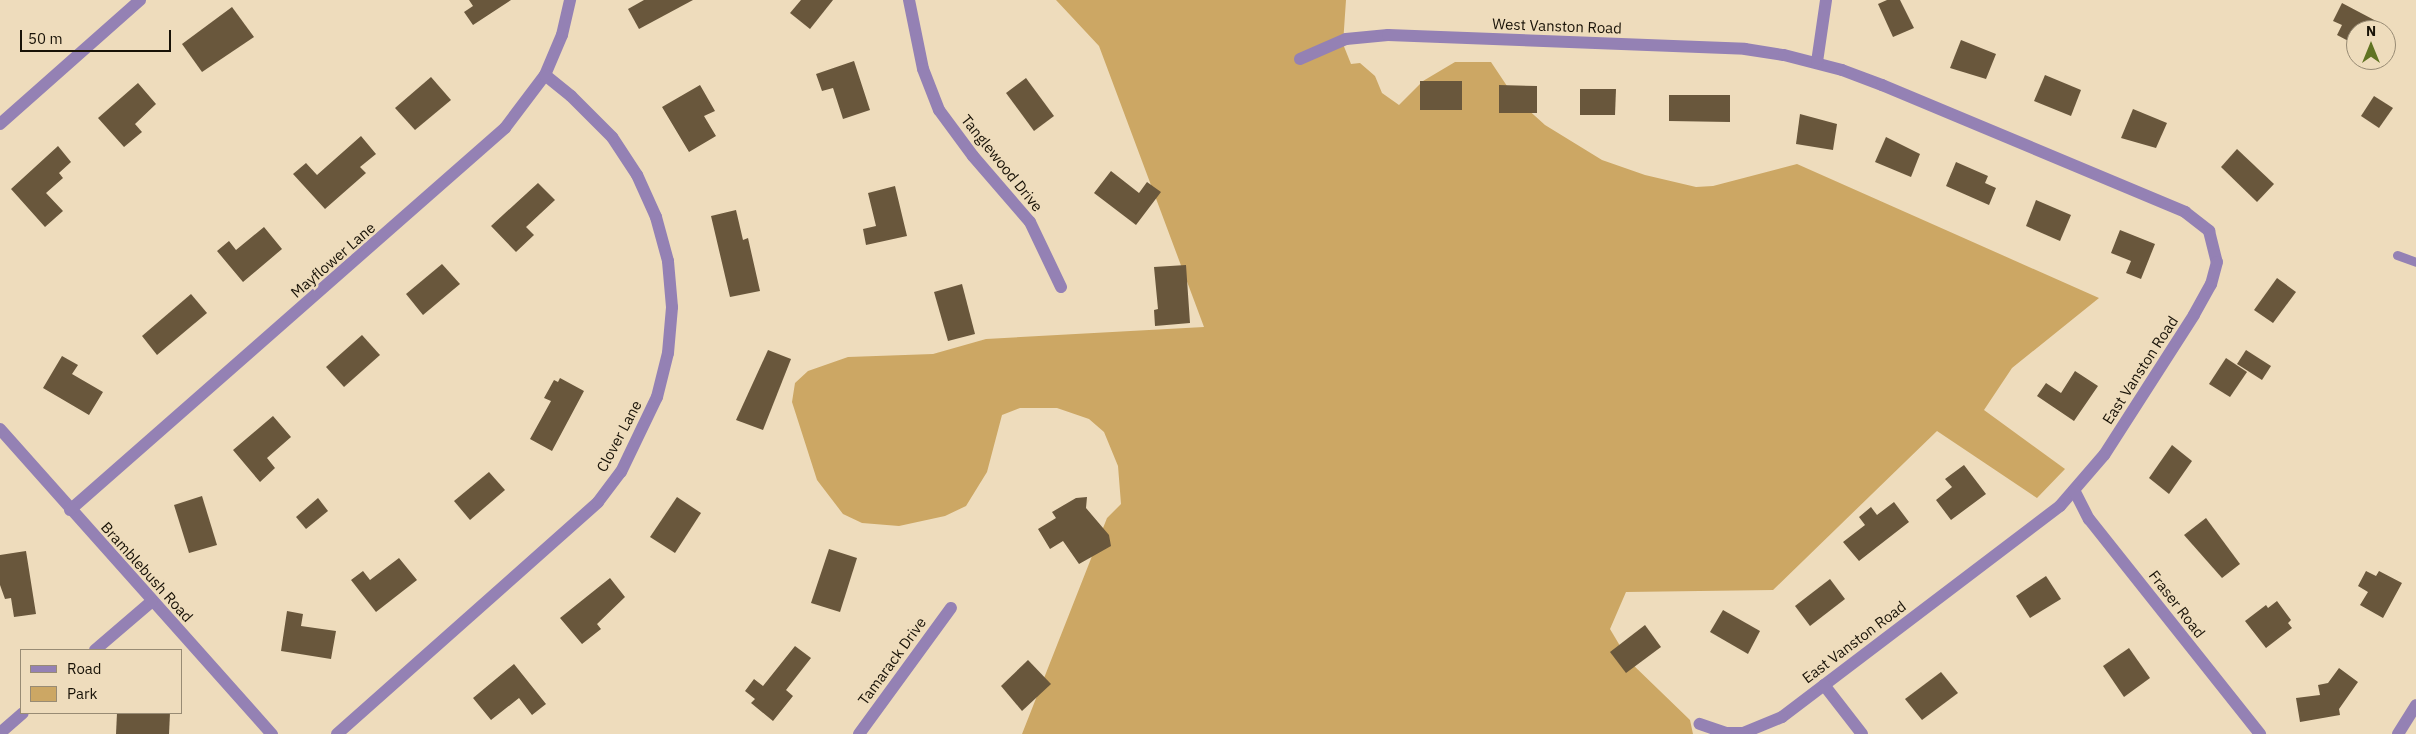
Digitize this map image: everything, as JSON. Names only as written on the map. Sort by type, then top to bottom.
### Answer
[{"type":"street","points":[[0,124],[140,0]]},
{"type":"street","name":"Mayflower Lane","points":[[70,510],[480,152],[505,128],[545,75],[562,35],[570,0]]},
{"type":"street","name":"Tanglewood Drive","points":[[909,0],[923,70],[939,110],[973,156],[1030,222],[1062,287]]},
{"type":"street","points":[[1817,62],[1826,0]]},
{"type":"street","name":"West Vanston Road","points":[[1300,59],[1346,39],[1388,35],[1745,49],[1817,62]]},
{"type":"street","name":"East Vanston Road","points":[[1700,724],[1726,733],[1750,731],[1782,717],[2043,521],[2074,490],[2104,455],[2136,410],[2211,284],[2217,262],[2209,232],[2195,217],[2177,208],[1882,84],[1817,62]]},
{"type":"street","name":"Clover Lane","points":[[336,734],[598,502],[621,472],[657,397],[668,353],[672,307],[668,261],[656,217],[637,175],[612,137],[572,96],[545,75]]},
{"type":"street","name":"Bramblebush Road","points":[[0,429],[151,602],[272,734]]},
{"type":"street","name":"Fraser Road","points":[[2074,490],[2089,519],[2260,734]]},
{"type":"street","points":[[96,649],[151,602]]},
{"type":"street","name":"Tamarack Drive","points":[[859,734],[951,608]]},
{"type":"street","points":[[1824,685],[1862,734]]},
{"type":"street","points":[[2398,734],[2416,705]]},
{"type":"street","points":[[0,733],[22,714]]},
{"type":"lane","points":[[2397,254],[2416,262]]},
{"type":"green space","points":[[1056,0],[1346,0],[1343,44],[1351,64],[1360,63],[1375,76],[1382,93],[1399,105],[1423,81],[1455,62],[1491,62],[1515,98],[1545,125],[1602,160],[1645,175],[1696,187],[1713,186],[1797,164],[2099,298],[2012,368],[1984,410],[2065,469],[2037,498],[1937,431],[1773,590],[1626,592],[1610,629],[1629,661],[1690,720],[1693,734],[1022,734],[1107,518],[1121,504],[1118,466],[1104,432],[1089,419],[1057,408],[1020,408],[1002,415],[987,472],[966,506],[945,516],[899,526],[862,523],[843,514],[817,480],[792,402],[795,383],[808,371],[848,357],[933,354],[986,339],[1204,327],[1099,46]]},
{"type":"building","points":[[469,0],[511,0],[473,25],[464,12],[473,6]]},
{"type":"building","points":[[644,0],[693,0],[639,29],[628,9]]},
{"type":"building","points":[[801,0],[833,0],[810,29],[790,13]]},
{"type":"building","points":[[1887,0],[1900,0],[1914,28],[1893,37],[1878,4]]},
{"type":"building","points":[[2342,3],[2374,20],[2346,20],[2346,40],[2337,35],[2342,25],[2333,21]]},
{"type":"building","points":[[232,7],[254,37],[202,72],[182,44]]},
{"type":"building","points":[[1961,40],[1996,54],[1986,79],[1950,68]]},
{"type":"building","points":[[854,61],[870,110],[843,119],[833,88],[822,91],[816,74]]},
{"type":"building","points":[[2045,75],[2081,90],[2071,116],[2034,101]]},
{"type":"building","points":[[431,77],[451,100],[415,130],[395,108]]},
{"type":"building","points":[[1026,78],[1054,116],[1034,131],[1006,93]]},
{"type":"building","points":[[1420,81],[1462,81],[1462,110],[1420,110]]},
{"type":"building","points":[[138,83],[156,104],[135,124],[142,132],[124,147],[98,118]]},
{"type":"building","points":[[700,85],[715,111],[704,116],[716,136],[689,152],[662,107]]},
{"type":"building","points":[[1499,85],[1537,86],[1537,113],[1499,113]]},
{"type":"building","points":[[1580,89],[1616,89],[1615,115],[1580,115]]},
{"type":"building","points":[[1669,95],[1730,95],[1730,122],[1669,121]]},
{"type":"building","points":[[2374,96],[2393,108],[2379,128],[2361,116]]},
{"type":"building","points":[[2133,109],[2167,123],[2156,148],[2121,138]]},
{"type":"building","points":[[1800,114],[1837,124],[1833,150],[1796,144]]},
{"type":"building","points":[[361,136],[376,154],[360,167],[366,173],[325,209],[293,174],[306,163],[317,175]]},
{"type":"building","points":[[1886,137],[1920,154],[1911,177],[1875,162]]},
{"type":"building","points":[[58,146],[71,162],[59,173],[63,178],[46,193],[63,211],[45,227],[11,189]]},
{"type":"building","points":[[2237,149],[2274,184],[2257,202],[2221,167]]},
{"type":"building","points":[[1956,162],[1988,176],[1985,183],[1996,188],[1989,205],[1946,186]]},
{"type":"building","points":[[1111,171],[1139,193],[1147,182],[1161,192],[1136,225],[1094,193]]},
{"type":"building","points":[[538,183],[555,200],[526,227],[534,235],[516,252],[491,226]]},
{"type":"building","points":[[895,186],[907,236],[866,245],[863,229],[876,226],[868,193]]},
{"type":"building","points":[[2036,200],[2071,215],[2060,241],[2026,226]]},
{"type":"building","points":[[736,210],[743,240],[748,238],[760,291],[730,297],[711,216]]},
{"type":"building","points":[[264,227],[282,249],[243,282],[217,251],[229,241],[236,250]]},
{"type":"building","points":[[2120,230],[2155,244],[2141,279],[2126,273],[2131,261],[2111,253]]},
{"type":"building","points":[[442,264],[460,284],[423,315],[406,294]]},
{"type":"building","points":[[1186,265],[1190,323],[1155,326],[1154,310],[1158,309],[1154,267]]},
{"type":"building","points":[[2277,278],[2296,292],[2273,323],[2254,310]]},
{"type":"building","points":[[962,284],[975,334],[948,341],[934,292]]},
{"type":"building","points":[[191,294],[207,313],[157,355],[142,336]]},
{"type":"building","points":[[362,335],[380,355],[344,387],[326,367]]},
{"type":"building","points":[[768,350],[791,359],[763,430],[736,420]]},
{"type":"building","points":[[2246,350],[2271,366],[2262,380],[2237,364]]},
{"type":"building","points":[[62,356],[78,365],[72,374],[103,392],[89,415],[43,388]]},
{"type":"building","points":[[2226,358],[2247,372],[2230,397],[2209,384]]},
{"type":"building","points":[[2075,371],[2098,386],[2074,421],[2037,396],[2046,383],[2061,393]]},
{"type":"building","points":[[560,378],[584,391],[552,451],[530,439],[551,401],[544,398],[554,380],[558,382]]},
{"type":"building","points":[[273,416],[291,437],[267,458],[275,468],[260,482],[233,450]]},
{"type":"building","points":[[2172,445],[2192,461],[2169,494],[2149,478]]},
{"type":"building","points":[[1964,465],[1986,494],[1951,520],[1936,500],[1952,487],[1945,479]]},
{"type":"building","points":[[489,472],[505,490],[470,520],[454,501]]},
{"type":"building","points":[[202,496],[217,545],[189,553],[174,505]]},
{"type":"building","points":[[677,497],[701,513],[675,553],[650,537]]},
{"type":"building","points":[[1087,497],[1086,508],[1109,535],[1111,546],[1079,564],[1063,541],[1050,549],[1038,529],[1056,518],[1052,512],[1076,498]]},
{"type":"building","points":[[318,498],[328,511],[306,529],[296,517]]},
{"type":"building","points":[[1894,502],[1909,522],[1859,561],[1843,542],[1865,525],[1859,517],[1871,507],[1877,515]]},
{"type":"building","points":[[2206,518],[2240,564],[2222,578],[2184,535]]},
{"type":"building","points":[[829,549],[857,558],[840,612],[811,603]]},
{"type":"building","points":[[26,551],[36,614],[14,617],[11,598],[5,599],[0,585],[0,555]]},
{"type":"building","points":[[399,558],[417,580],[376,612],[351,580],[363,571],[370,580]]},
{"type":"building","points":[[2366,571],[2376,576],[2379,571],[2402,583],[2383,618],[2360,605],[2368,592],[2358,586]]},
{"type":"building","points":[[2046,576],[2061,599],[2030,618],[2016,596]]},
{"type":"building","points":[[610,578],[625,597],[597,624],[601,629],[582,644],[560,618]]},
{"type":"building","points":[[1830,579],[1845,599],[1810,626],[1795,606]]},
{"type":"building","points":[[2277,601],[2291,620],[2288,623],[2292,628],[2266,648],[2245,621],[2266,605],[2268,608]]},
{"type":"building","points":[[1723,610],[1760,631],[1748,654],[1710,632]]},
{"type":"building","points":[[287,611],[303,614],[301,626],[336,631],[331,659],[281,651]]},
{"type":"building","points":[[1645,625],[1661,647],[1626,673],[1610,652]]},
{"type":"building","points":[[795,646],[811,658],[786,690],[793,696],[773,721],[751,703],[755,699],[745,691],[754,679],[763,686]]},
{"type":"building","points":[[2129,648],[2150,678],[2124,697],[2103,666]]},
{"type":"building","points":[[1028,660],[1051,684],[1022,711],[1001,686]]},
{"type":"building","points":[[514,664],[546,704],[532,715],[519,698],[491,720],[473,698]]},
{"type":"building","points":[[2339,668],[2358,682],[2339,709],[2340,715],[2300,722],[2296,698],[2320,695],[2318,685],[2328,683]]},
{"type":"building","points":[[1941,672],[1958,693],[1922,720],[1905,699]]},
{"type":"building","points":[[117,714],[170,714],[169,734],[116,734]]}]
